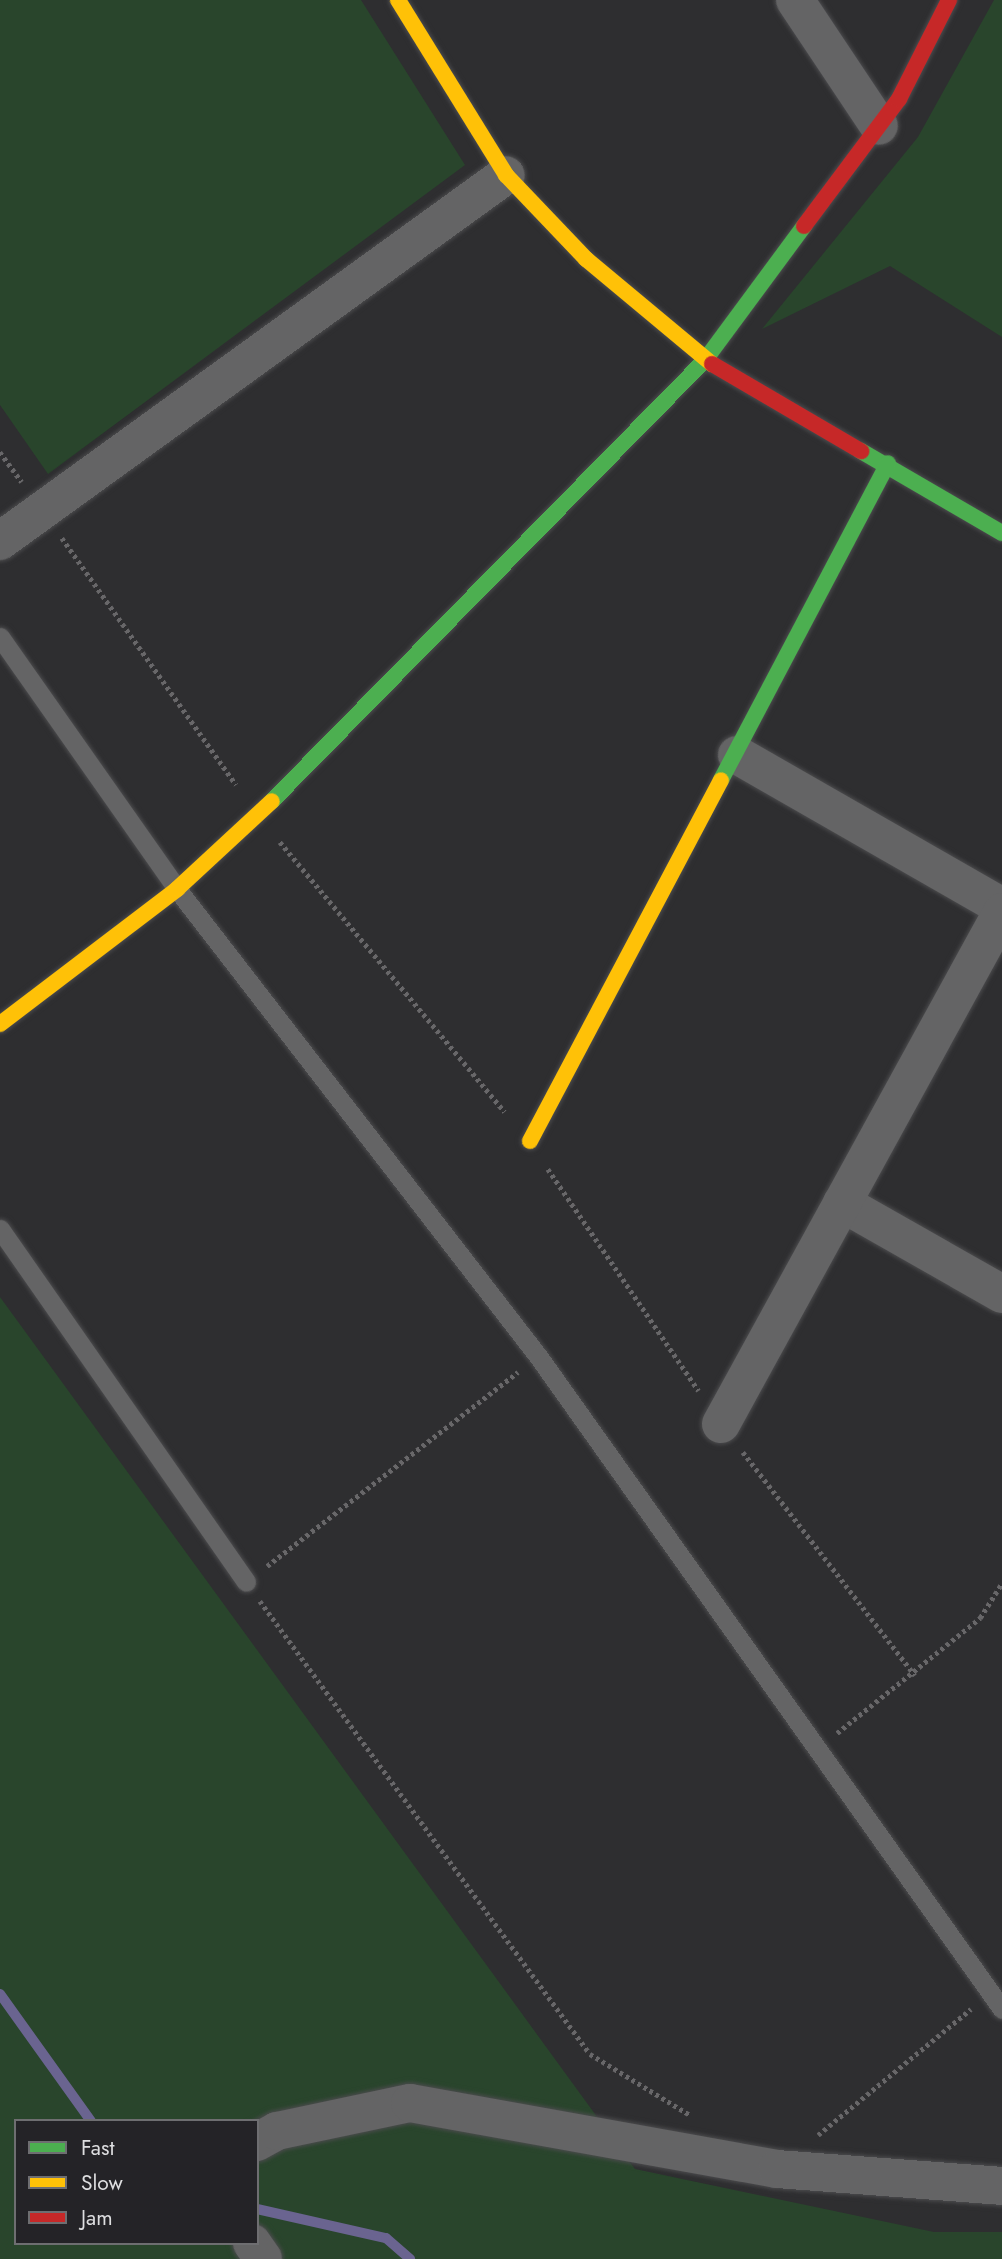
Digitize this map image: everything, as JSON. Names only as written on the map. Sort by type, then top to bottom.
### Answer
[{"type":"street","points":[[398,0],[506,175],[586,259],[705,360],[888,463],[1002,533]]},
{"type":"street","points":[[795,0],[879,126]]},
{"type":"street","points":[[0,1024],[177,889],[258,815],[705,360],[879,126],[949,0]]},
{"type":"street","points":[[0,541],[506,175]]},
{"type":"street","points":[[530,1141],[737,755],[888,463]]},
{"type":"street","points":[[721,1424],[1002,910],[737,755]]},
{"type":"street","points":[[842,1203],[1002,1294]]},
{"type":"street","points":[[259,2141],[278,2131],[410,2103],[777,2169],[1002,2186]]},
{"type":"lane","points":[[0,637],[177,889],[538,1356],[820,1746],[996,2002]]},
{"type":"lane","points":[[0,1229],[246,1582]]},
{"type":"path","points":[[0,452],[258,815],[530,1141],[721,1424],[915,1675]]},
{"type":"path","points":[[538,1356],[246,1582],[590,2054],[695,2119]]},
{"type":"path","points":[[820,1746],[915,1675],[981,1618],[1002,1583]]},
{"type":"path","points":[[777,2169],[996,2002]]},
{"type":"green space","points":[[0,0],[361,0],[465,165],[48,474],[0,405]]},
{"type":"green space","points":[[994,0],[1002,0],[1002,337],[890,266],[762,329],[918,137]]},
{"type":"green space","points":[[0,1297],[635,2169],[934,2232],[1002,2232],[1002,2259],[0,2259]]},
{"type":"waterway","points":[[0,1994],[90,2119]]},
{"type":"waterway","points":[[259,2209],[386,2238],[410,2259]]},
{"type":"traffic: fast","points":[[272,801],[705,360],[804,226]]},
{"type":"traffic: fast","points":[[861,451],[1002,533]]},
{"type":"traffic: fast","points":[[721,780],[888,463]]},
{"type":"traffic: slow","points":[[398,0],[506,175],[586,259],[712,364]]},
{"type":"traffic: slow","points":[[530,1141],[721,780]]},
{"type":"traffic: slow","points":[[0,1024],[177,889],[272,801]]},
{"type":"traffic: jam","points":[[804,226],[899,99],[949,0]]},
{"type":"traffic: jam","points":[[712,364],[861,451]]}]
